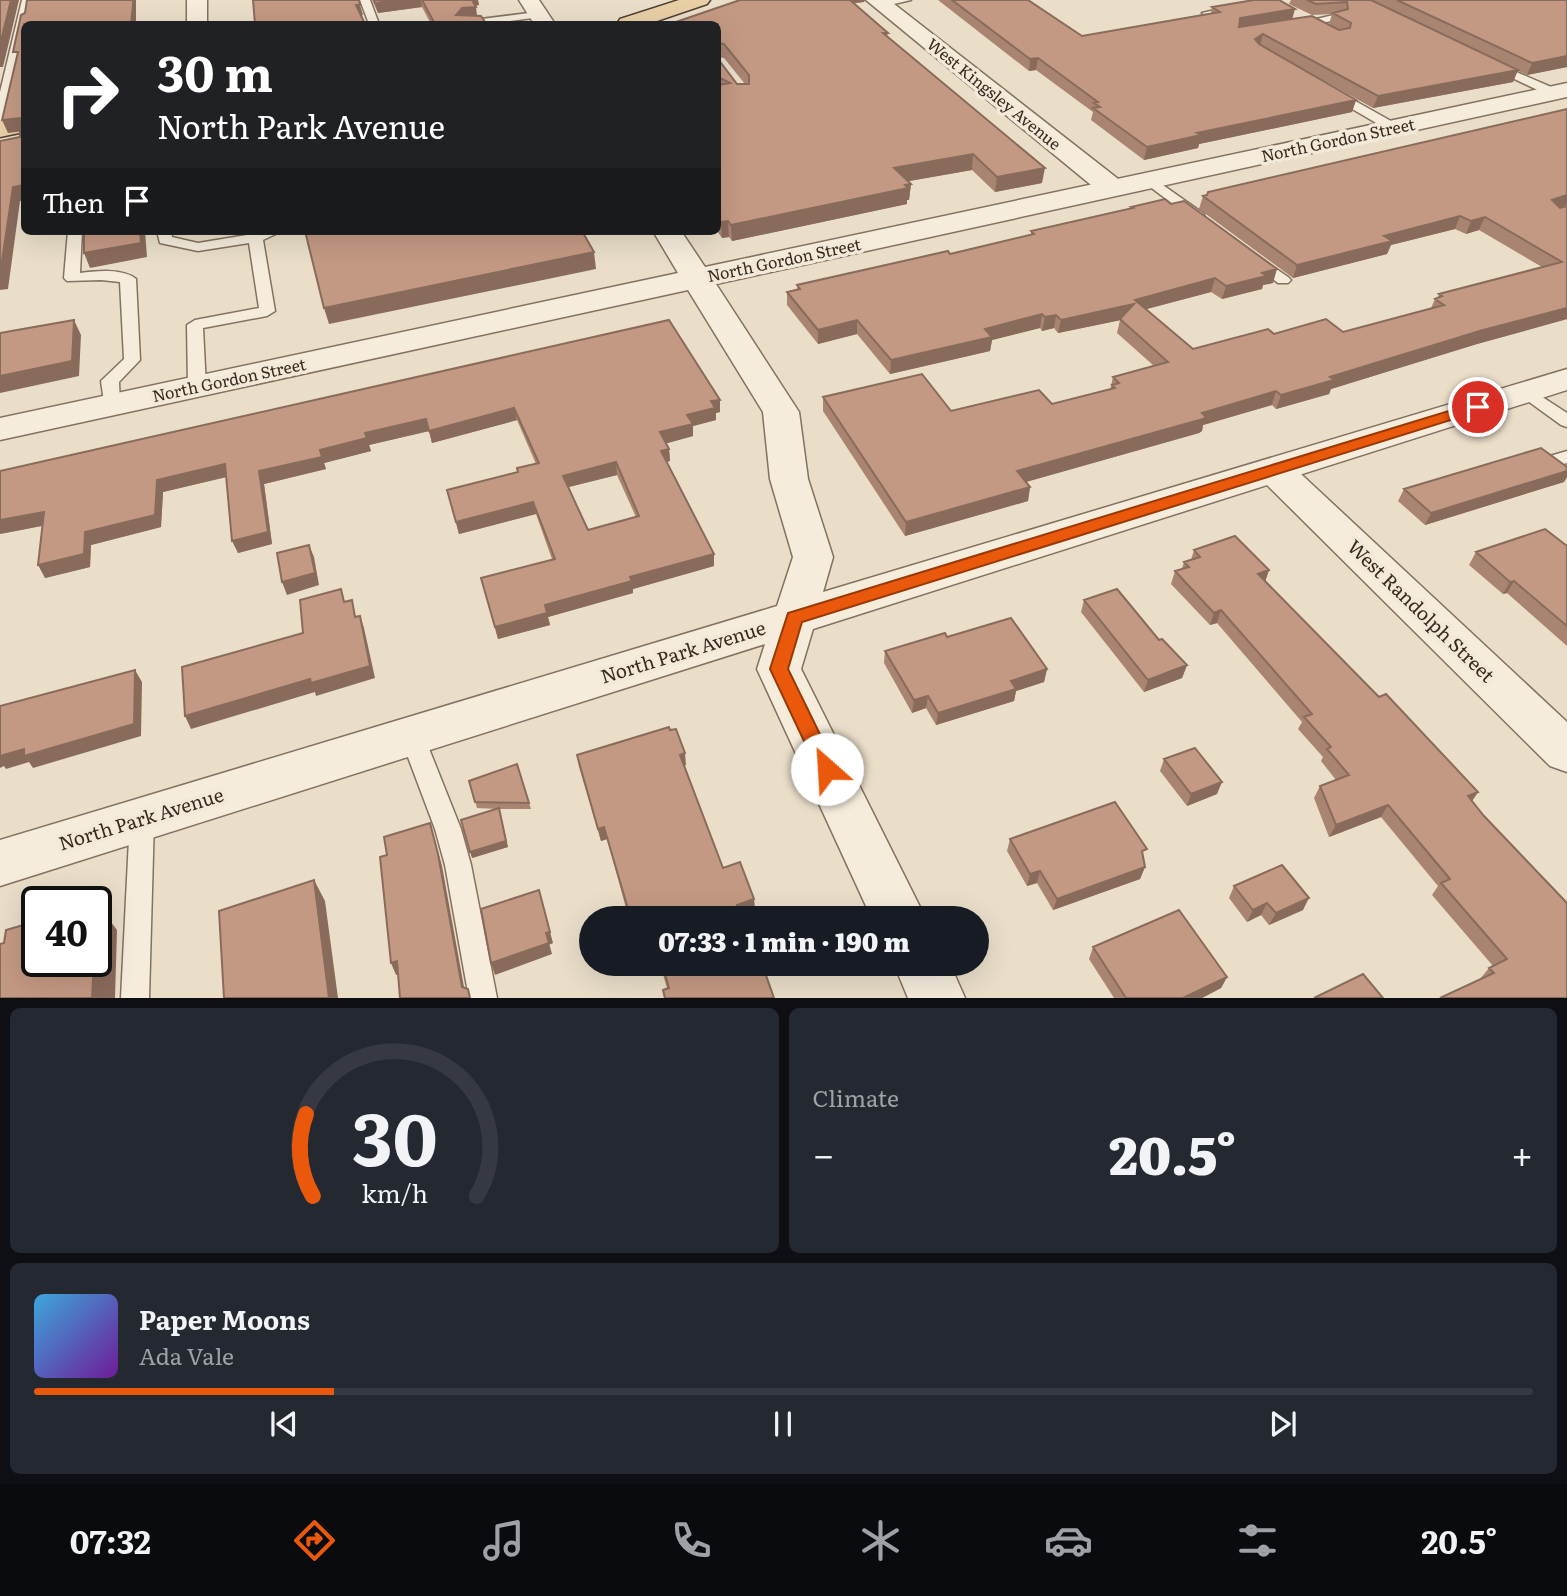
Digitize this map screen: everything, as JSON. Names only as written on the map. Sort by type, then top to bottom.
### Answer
[{"type":"main road","points":[[637,21],[700,0]]},
{"type":"main road","points":[[682,21],[720,8]]},
{"type":"main road","points":[[0,129],[21,126]]},
{"type":"main road","points":[[0,145],[21,142]]},
{"type":"street","points":[[197,0],[198,21]]},
{"type":"street","name":"West Kingsley Avenue","points":[[878,2],[1112,188]]},
{"type":"street","name":"North Gordon Street","points":[[0,429],[1560,92]]},
{"type":"street","points":[[669,235],[781,412],[789,480],[813,557],[779,669],[893,906]]},
{"type":"street","name":"North Park Avenue","points":[[0,863],[1567,379]]},
{"type":"street","name":"West Randolph Street","points":[[1274,470],[1567,752]]},
{"type":"street","points":[[927,976],[937,998]]},
{"type":"lane","points":[[22,21],[27,0]]},
{"type":"lane","points":[[365,0],[373,21]]},
{"type":"lane","points":[[878,2],[906,0]]},
{"type":"lane","points":[[1207,13],[1279,5],[1331,32]]},
{"type":"lane","points":[[485,21],[537,13]]},
{"type":"lane","points":[[1284,27],[1338,17]]},
{"type":"lane","points":[[0,118],[21,25]]},
{"type":"lane","points":[[1480,58],[1560,92]]},
{"type":"lane","points":[[6,87],[21,84]]},
{"type":"lane","points":[[1321,85],[1394,128]]},
{"type":"lane","points":[[1150,180],[1216,230]]},
{"type":"lane","points":[[75,235],[72,278],[101,275],[128,279],[132,360],[110,380],[111,405]]},
{"type":"lane","points":[[164,235],[164,240],[198,247],[254,235],[267,311],[195,325],[197,387]]},
{"type":"lane","points":[[1239,247],[1283,280]]},
{"type":"lane","points":[[1527,392],[1567,421]]},
{"type":"lane","points":[[1567,457],[1557,460],[1567,467]]},
{"type":"lane","points":[[412,736],[448,829],[458,865],[483,998]]},
{"type":"lane","points":[[135,998],[142,819]]},
{"type":"building","points":[[0,0],[11,0],[0,45]]},
{"type":"building","points":[[27,0],[133,0],[131,21],[21,21],[21,186],[13,187],[0,274],[0,141],[20,137],[20,118],[2,120],[18,52],[13,52],[21,15],[25,13]]},
{"type":"building","points":[[253,0],[359,0],[360,5],[356,5],[364,21],[255,21]]},
{"type":"building","points":[[374,0],[396,0],[375,3]]},
{"type":"building","points":[[422,0],[472,0],[476,7],[462,8],[456,15],[481,16],[484,21],[433,21]]},
{"type":"building","points":[[740,0],[850,0],[888,33],[883,33],[1045,168],[997,177],[973,154],[894,168],[911,184],[905,185],[908,188],[731,225],[728,221],[721,222],[721,84],[730,83],[721,78],[721,63],[737,84],[749,84],[749,75],[721,44],[721,21],[679,21]]},
{"type":"building","points":[[952,0],[1028,0],[1082,36],[1220,12],[1212,7],[1254,0],[1279,0],[1295,9],[1240,18],[1239,27],[1312,16],[1339,30],[1350,28],[1351,23],[1333,13],[1348,9],[1347,2],[1316,4],[1307,0],[1371,0],[1518,70],[1378,96],[1263,34],[1255,39],[1259,44],[1356,100],[1197,133],[1201,135],[1147,147],[1093,108],[1100,107],[1094,103],[1098,102],[1038,58],[1030,59]]},
{"type":"building","points":[[1397,0],[1567,0],[1567,56],[1532,63]]},
{"type":"building","points":[[1567,109],[1567,195],[1552,200],[1560,208],[1567,206],[1567,308],[1483,330],[1330,377],[1334,380],[1281,395],[1276,391],[1202,413],[1206,417],[1203,419],[1017,471],[1030,487],[906,522],[823,397],[922,374],[951,411],[1039,390],[1052,404],[1115,388],[1112,385],[1119,383],[1113,377],[1168,362],[1120,319],[1134,304],[1061,320],[1056,315],[1045,317],[1042,314],[985,329],[992,337],[891,360],[857,320],[818,330],[787,292],[800,289],[797,285],[948,251],[950,254],[1034,234],[1031,231],[1165,199],[1171,204],[1184,201],[1277,269],[1262,273],[1266,276],[1226,286],[1215,278],[1135,300],[1193,349],[1268,329],[1274,334],[1326,319],[1343,332],[1444,305],[1435,299],[1442,296],[1439,294],[1562,262],[1485,217],[1471,221],[1460,216],[1384,236],[1392,241],[1297,265],[1203,196],[1208,192]]},
{"type":"building","points":[[84,235],[140,235],[141,243],[84,253]]},
{"type":"building","points":[[306,235],[584,235],[594,252],[324,308]]},
{"type":"building","points":[[74,320],[72,361],[0,376],[0,333]]},
{"type":"building","points":[[669,320],[720,400],[711,401],[715,408],[687,415],[693,424],[660,432],[669,449],[661,451],[714,554],[630,577],[632,581],[545,605],[547,613],[495,627],[481,578],[555,559],[533,502],[456,522],[447,490],[518,472],[517,468],[539,463],[514,408],[429,431],[426,419],[365,433],[367,438],[320,450],[322,457],[259,471],[268,532],[232,541],[225,464],[157,480],[155,515],[85,532],[84,554],[38,565],[44,512],[0,520],[0,471]],"holes":[[[616,462],[639,516],[588,530],[563,476]]]},
{"type":"building","points":[[1541,448],[1567,467],[1567,471],[1431,513],[1404,489]]},
{"type":"building","points":[[1545,529],[1567,546],[1567,626],[1476,552]]},
{"type":"building","points":[[1235,536],[1269,570],[1258,574],[1379,697],[1386,694],[1478,792],[1468,796],[1567,903],[1567,998],[1440,998],[1494,973],[1489,968],[1507,959],[1441,883],[1450,879],[1388,805],[1336,825],[1320,786],[1349,775],[1327,749],[1331,747],[1304,717],[1312,714],[1221,610],[1214,613],[1175,571],[1189,567],[1184,562],[1200,557],[1194,550]]},
{"type":"building","points":[[309,545],[315,573],[282,582],[277,553]]},
{"type":"building","points":[[341,589],[344,602],[352,600],[355,617],[360,616],[370,666],[311,683],[310,679],[185,716],[182,667],[303,633],[300,600]]},
{"type":"building","points":[[1117,589],[1159,640],[1162,639],[1187,665],[1148,680],[1084,600]]},
{"type":"building","points":[[1011,618],[1047,669],[1011,681],[1016,689],[938,713],[928,696],[914,700],[885,651],[945,633],[947,637]]},
{"type":"building","points":[[135,670],[134,724],[24,756],[24,749],[0,756],[0,706]]},
{"type":"building","points":[[669,727],[670,730],[676,729],[685,753],[680,755],[723,868],[740,862],[754,899],[737,906],[627,906],[604,827],[598,829],[577,755]]},
{"type":"building","points":[[1195,748],[1222,782],[1191,794],[1164,759]]},
{"type":"building","points":[[517,764],[529,803],[475,802],[469,781]]},
{"type":"building","points":[[1115,802],[1147,849],[1142,851],[1145,867],[1057,899],[1040,871],[1030,874],[1010,839]]},
{"type":"building","points":[[499,808],[506,841],[470,852],[461,820]]},
{"type":"building","points":[[430,823],[462,987],[468,989],[470,998],[400,998],[397,961],[391,963],[380,857],[387,855],[384,837]]},
{"type":"building","points":[[1282,865],[1309,898],[1276,913],[1267,903],[1253,910],[1234,886]]},
{"type":"building","points":[[314,880],[329,998],[224,998],[219,911]]},
{"type":"building","points":[[539,890],[550,932],[546,933],[549,943],[491,963],[481,909]]},
{"type":"building","points":[[1179,910],[1227,977],[1183,998],[1126,998],[1093,947]]},
{"type":"building","points":[[21,926],[21,977],[93,977],[92,998],[0,998],[0,944],[4,943],[6,930]]},
{"type":"building","points":[[1363,974],[1383,998],[1314,998]]},
{"type":"building","points":[[666,976],[766,976],[774,998],[665,998],[663,990],[669,988]]},
{"type":"route","points":[[827,769],[779,669],[794,618],[1478,407]]}]
